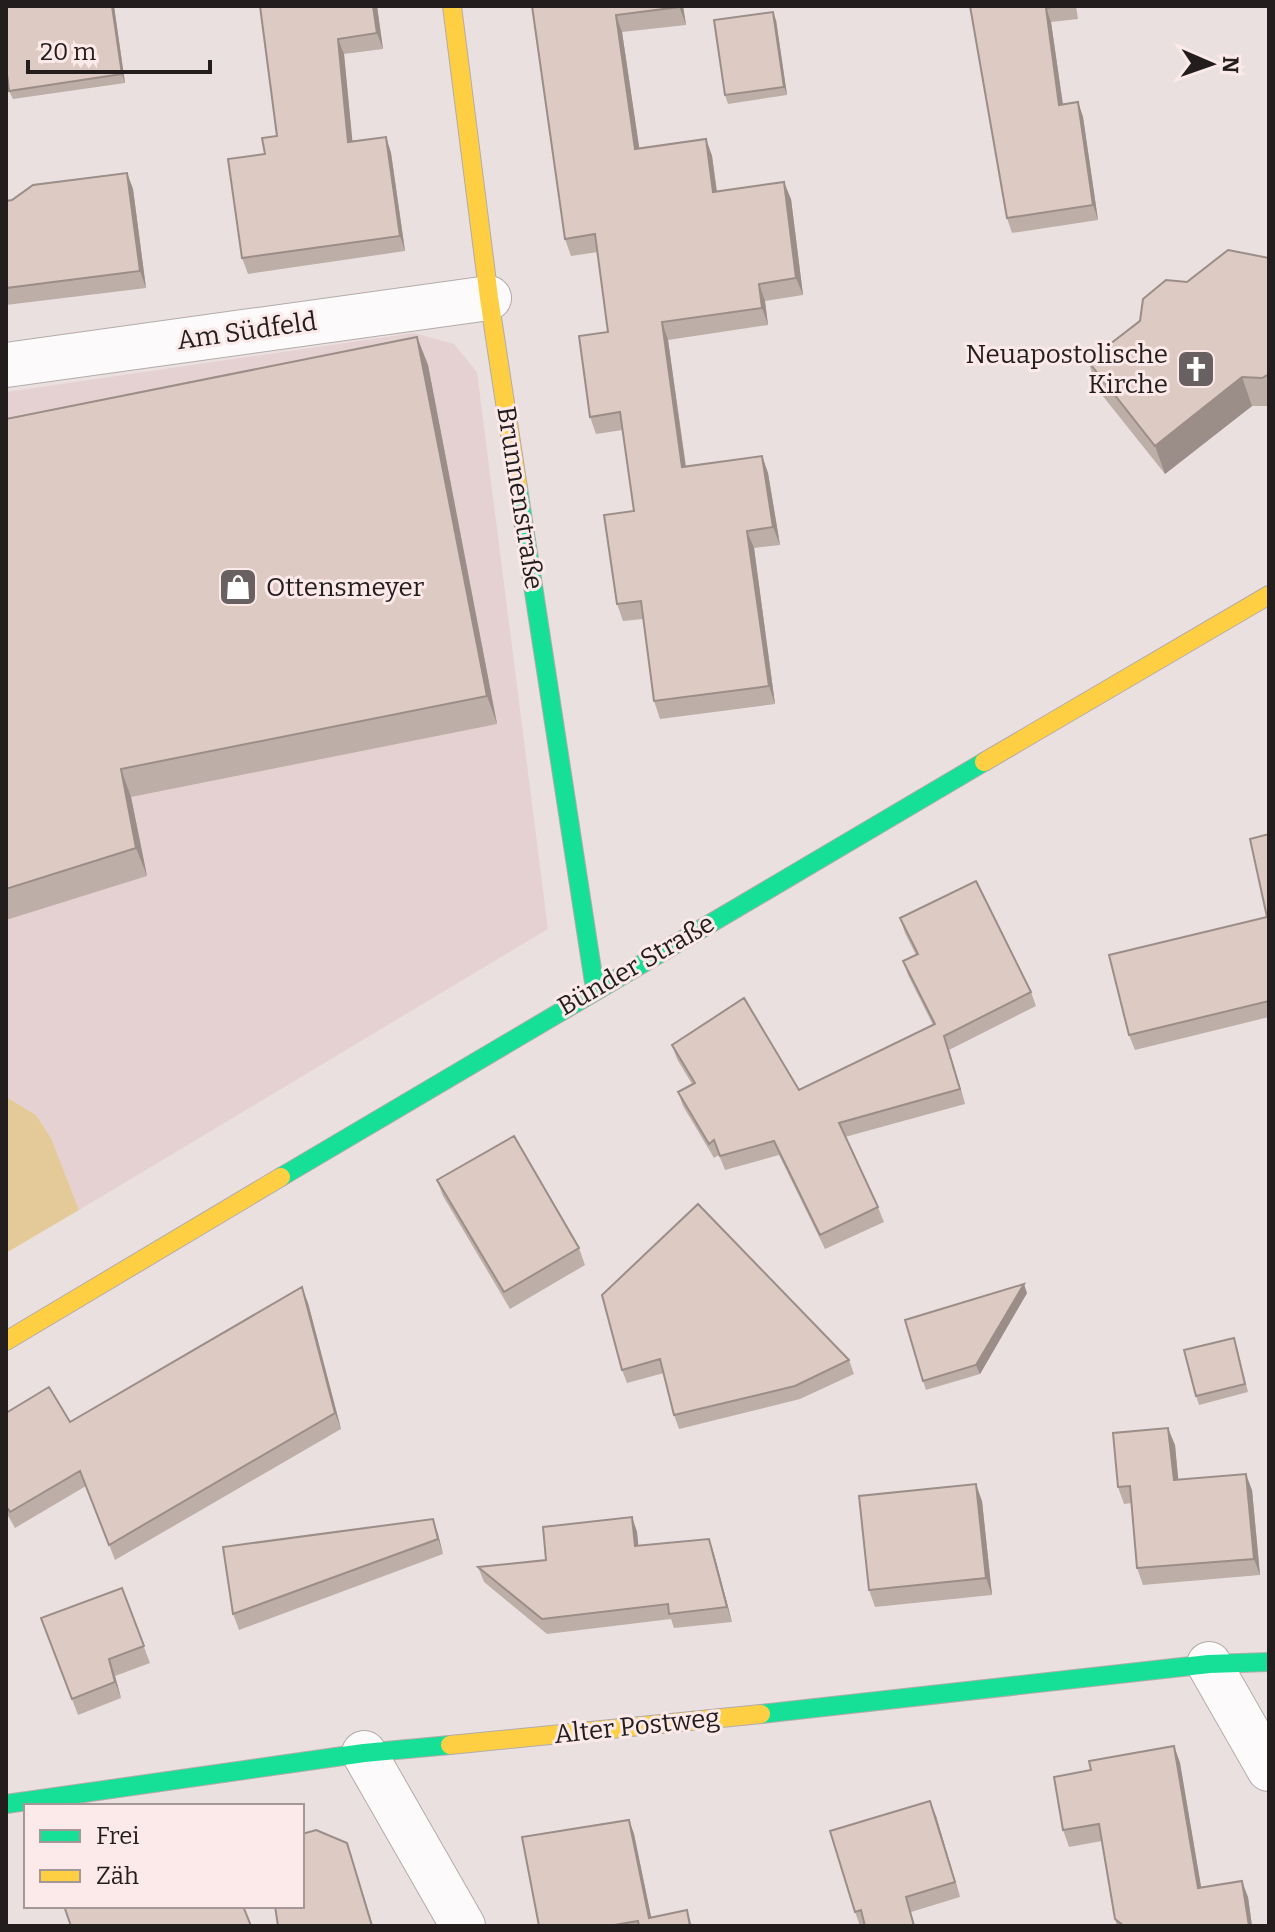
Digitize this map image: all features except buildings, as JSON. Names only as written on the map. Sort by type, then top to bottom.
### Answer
[{"type":"street","name":"Brunnenstraße","points":[[452,6],[489,298],[595,989]]},
{"type":"street","name":"Am Südfeld","points":[[6,365],[489,298]]},
{"type":"street","name":"Bünder Straße","points":[[6,1341],[595,989],[1269,595]]},
{"type":"street","name":"Alter Postweg","points":[[6,1804],[364,1753],[774,1713],[1209,1664],[1269,1662]]},
{"type":"street","points":[[1209,1664],[1269,1769]]},
{"type":"street","points":[[364,1753],[463,1926]]},
{"type":"shaded area","points":[[414,333],[454,344],[477,372],[548,929],[79,1210],[51,1138],[36,1115],[6,1097],[6,392]]},
{"type":"shaded area","points":[[6,1097],[36,1115],[51,1138],[79,1210],[6,1253]]},
{"type":"traffic: fast","points":[[518,488],[595,989]]},
{"type":"traffic: fast","points":[[281,1177],[984,762]]},
{"type":"traffic: fast","points":[[761,1714],[1209,1664],[1269,1662]]},
{"type":"traffic: fast","points":[[6,1804],[364,1753],[450,1745]]},
{"type":"traffic: slow","points":[[452,6],[489,298],[518,488]]},
{"type":"traffic: slow","points":[[984,762],[1269,595]]},
{"type":"traffic: slow","points":[[6,1341],[281,1177]]},
{"type":"traffic: slow","points":[[450,1745],[761,1714]]},
{"type":"place","name":"Neuapostolische Kirche","points":[[1196,369]]},
{"type":"place","name":"Ottensmeyer","points":[[238,587]]}]
